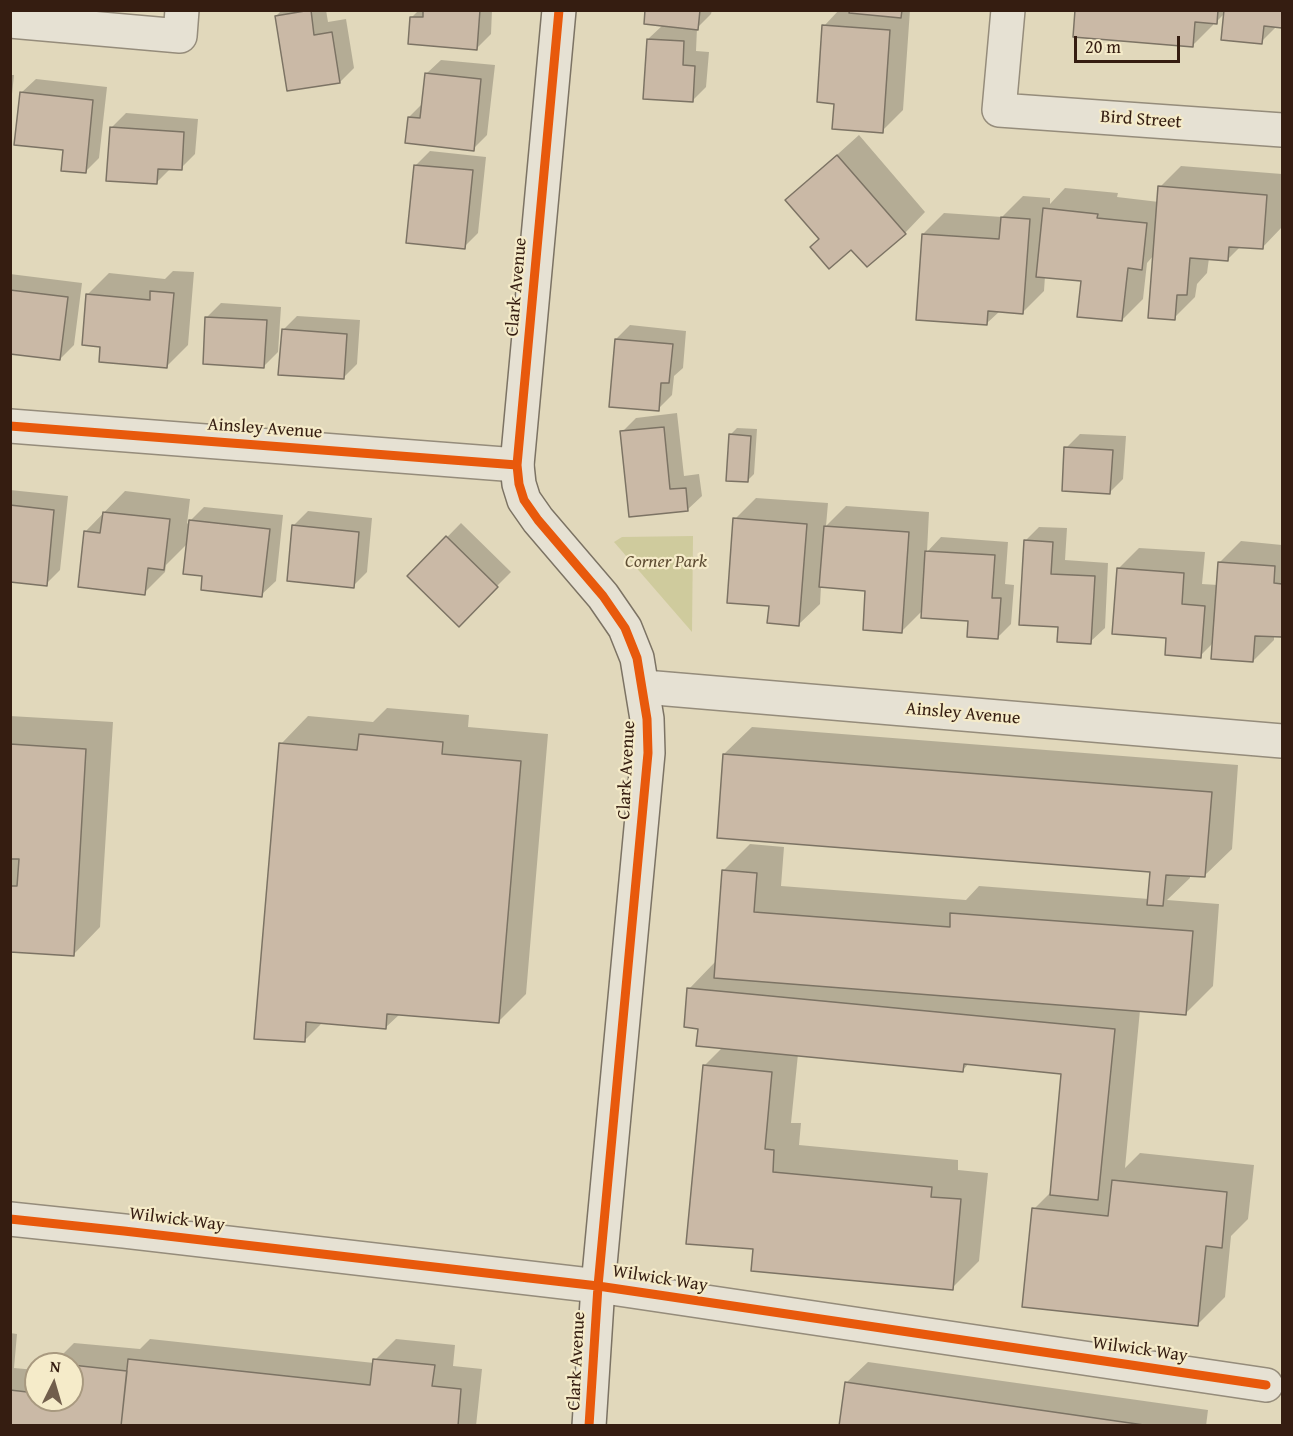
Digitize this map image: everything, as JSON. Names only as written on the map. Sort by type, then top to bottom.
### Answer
[{"type":"street","name":"Clark Avenue","points":[[559,10],[517,465],[519,484],[524,500],[538,520],[603,596],[625,628],[637,658],[644,687],[648,753],[598,1286],[589,1425]]},
{"type":"street","name":"Bird Street","points":[[1008,10],[999,110],[1282,130]]},
{"type":"street","points":[[10,21],[182,23]]},
{"type":"street","name":"Ainsley Avenue","points":[[10,426],[517,465]]},
{"type":"street","name":"Ainsley Avenue","points":[[644,687],[1282,741]]},
{"type":"street","name":"Wilwick Way","points":[[10,1220],[598,1286],[1266,1385]]},
{"type":"green space","name":"Corner Park","points":[[693,536],[692,632],[614,542],[622,537]]},
{"type":"building","points":[[311,10],[314,35],[332,32],[340,83],[287,91],[275,16]]},
{"type":"building","points":[[423,10],[480,10],[477,50],[408,44],[410,17],[423,17]]},
{"type":"building","points":[[645,10],[700,10],[698,30],[644,24]]},
{"type":"building","points":[[850,10],[902,10],[901,18],[849,13]]},
{"type":"building","points":[[1075,10],[1218,10],[1217,24],[1195,22],[1193,47],[1073,37]]},
{"type":"building","points":[[1224,10],[1282,10],[1282,28],[1264,26],[1262,44],[1221,40]]},
{"type":"building","points":[[822,25],[890,30],[883,133],[832,129],[834,104],[817,102]]},
{"type":"building","points":[[647,39],[684,41],[683,65],[695,66],[693,102],[643,99]]},
{"type":"building","points":[[425,73],[481,79],[474,151],[405,143],[408,117],[420,118]]},
{"type":"building","points":[[20,92],[93,100],[86,173],[61,171],[63,150],[14,145]]},
{"type":"building","points":[[110,127],[184,132],[182,170],[158,169],[157,184],[106,181]]},
{"type":"building","points":[[837,155],[906,234],[867,267],[851,250],[829,269],[810,247],[819,239],[785,200]]},
{"type":"building","points":[[414,165],[473,170],[465,249],[406,243]]},
{"type":"building","points":[[1158,186],[1267,195],[1263,249],[1229,247],[1228,261],[1190,258],[1187,295],[1177,295],[1175,320],[1148,318]]},
{"type":"building","points":[[1043,208],[1098,214],[1097,218],[1147,223],[1142,270],[1128,268],[1122,321],[1077,317],[1081,281],[1036,277]]},
{"type":"building","points":[[1001,217],[1030,219],[1023,314],[988,311],[987,325],[916,320],[922,234],[999,239]]},
{"type":"building","points":[[10,290],[68,297],[60,360],[10,354]]},
{"type":"building","points":[[150,291],[174,293],[167,368],[99,362],[100,347],[82,345],[86,294],[150,300]]},
{"type":"building","points":[[205,317],[267,320],[264,368],[203,364]]},
{"type":"building","points":[[282,329],[347,334],[344,379],[278,375]]},
{"type":"building","points":[[615,339],[673,344],[669,383],[661,383],[659,411],[609,407]]},
{"type":"building","points":[[664,427],[670,489],[686,488],[688,511],[629,517],[620,431]]},
{"type":"building","points":[[729,434],[751,436],[748,482],[726,481]]},
{"type":"building","points":[[1064,447],[1113,450],[1110,494],[1062,491]]},
{"type":"building","points":[[10,505],[54,510],[47,586],[10,582]]},
{"type":"building","points":[[103,512],[170,519],[164,570],[148,568],[145,595],[78,587],[84,531],[100,533]]},
{"type":"building","points":[[733,518],[807,524],[799,626],[767,623],[769,606],[727,603]]},
{"type":"building","points":[[189,520],[270,529],[262,597],[201,590],[202,576],[183,574]]},
{"type":"building","points":[[292,525],[359,532],[354,588],[287,581]]},
{"type":"building","points":[[824,526],[909,532],[902,633],[863,630],[865,591],[819,587]]},
{"type":"building","points":[[446,536],[498,587],[459,627],[407,576]]},
{"type":"building","points":[[1024,540],[1053,542],[1051,574],[1095,576],[1091,644],[1057,642],[1058,627],[1019,625]]},
{"type":"building","points":[[925,551],[995,555],[992,598],[1001,598],[998,639],[967,637],[968,621],[921,618]]},
{"type":"building","points":[[1218,562],[1275,566],[1274,583],[1282,584],[1282,637],[1255,636],[1253,662],[1211,659]]},
{"type":"building","points":[[1117,568],[1184,573],[1182,604],[1205,606],[1201,658],[1165,655],[1166,638],[1112,634]]},
{"type":"building","points":[[359,734],[443,742],[442,754],[521,761],[499,1023],[387,1014],[386,1029],[306,1022],[305,1042],[254,1039],[279,743],[357,750]]},
{"type":"building","points":[[10,744],[86,749],[74,956],[10,952],[10,886],[17,886],[19,859],[10,859]]},
{"type":"building","points":[[723,754],[1212,792],[1205,877],[1166,875],[1163,906],[1147,905],[1150,872],[717,838]]},
{"type":"building","points":[[722,870],[757,873],[754,912],[950,927],[950,913],[1193,931],[1186,1015],[714,978]]},
{"type":"building","points":[[687,988],[1115,1029],[1098,1200],[1050,1195],[1061,1074],[964,1064],[963,1072],[696,1046],[698,1029],[684,1027]]},
{"type":"building","points":[[703,1065],[772,1072],[765,1149],[774,1150],[773,1172],[932,1187],[931,1197],[961,1199],[953,1290],[751,1271],[753,1249],[686,1244]]},
{"type":"building","points":[[1112,1180],[1227,1192],[1222,1248],[1206,1246],[1198,1326],[1022,1307],[1032,1208],[1108,1216]]},
{"type":"building","points":[[128,1359],[370,1385],[373,1359],[435,1365],[432,1386],[461,1389],[458,1426],[121,1426]]},
{"type":"building","points":[[84,1366],[127,1371],[121,1426],[10,1426],[10,1390],[24,1392],[24,1412],[84,1412]]},
{"type":"building","points":[[845,1382],[1151,1426],[839,1426]]},
{"type":"cycle path","points":[[559,10],[517,465],[519,484],[524,500],[538,520],[603,596],[625,628],[637,658],[647,719],[648,753],[598,1286],[589,1426]]},
{"type":"cycle path","points":[[10,426],[517,465]]},
{"type":"cycle path","points":[[10,1219],[598,1286],[1266,1385]]}]
